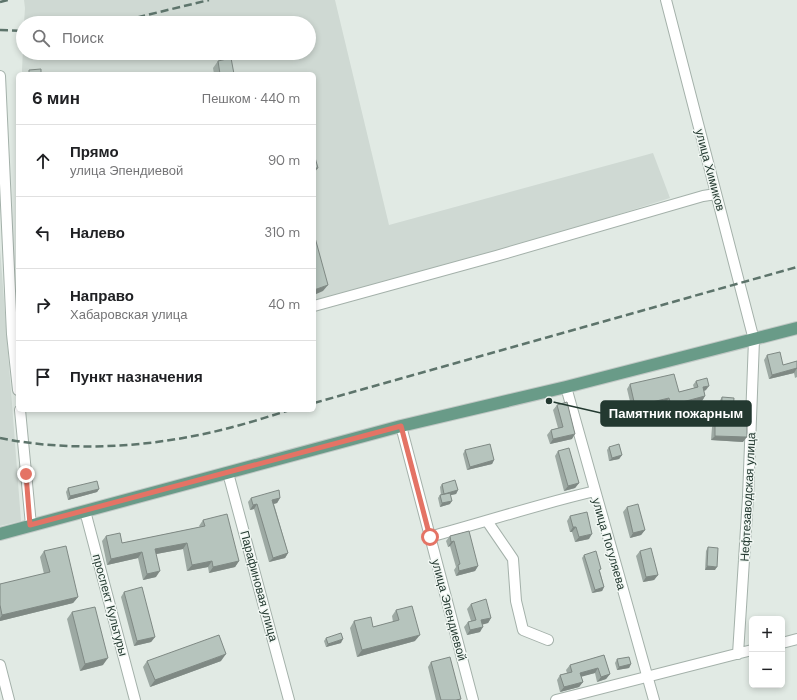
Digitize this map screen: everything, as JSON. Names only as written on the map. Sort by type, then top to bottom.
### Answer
[{"type":"main road","points":[[0,534],[401,426],[566,387],[797,328]]},
{"type":"street","name":"улица Химиков","points":[[666,0],[754,340]]},
{"type":"street","points":[[0,76],[12,334],[16,371]]},
{"type":"street","points":[[316,305],[496,256],[703,196],[716,194]]},
{"type":"street","name":"Нефтезаводская улица","points":[[738,654],[748,497],[754,340]]},
{"type":"street","name":"улица Погуляева","points":[[566,387],[654,700]]},
{"type":"street","points":[[20,412],[30,525]]},
{"type":"street","name":"улица Эпендиевой","points":[[401,426],[473,700]]},
{"type":"street","name":"Парафиновая улица","points":[[228,473],[289,700]]},
{"type":"street","points":[[430,537],[552,501],[595,491]]},
{"type":"street","name":"проспект Культуры","points":[[84,511],[135,700]]},
{"type":"street","points":[[488,521],[513,559],[516,602],[523,630],[548,640]]},
{"type":"street","points":[[785,642],[797,639]]},
{"type":"street","points":[[556,700],[749,651]]},
{"type":"street","points":[[0,665],[9,700]]},
{"type":"shaded area","points":[[24,0],[335,0],[389,225],[653,153],[670,198],[422,277],[316,303],[316,72],[22,72],[23,60],[316,60],[316,16],[24,16]]},
{"type":"shaded area","points":[[0,248],[21,521],[0,526]]},
{"type":"building","points":[[231,60],[234,72],[220,72],[218,61]]},
{"type":"building","points":[[41,69],[41,72],[29,72],[29,70]]},
{"type":"building","points":[[316,241],[328,285],[316,289]]},
{"type":"building","points":[[780,352],[783,365],[797,361],[797,368],[772,375],[767,355]]},
{"type":"building","points":[[674,374],[679,392],[698,387],[696,381],[707,378],[709,386],[703,387],[705,396],[671,405],[669,398],[635,406],[630,384]]},
{"type":"building","points":[[722,397],[734,398],[732,423],[747,424],[747,437],[715,436],[715,422],[721,422]]},
{"type":"building","points":[[567,402],[575,434],[553,439],[551,430],[563,427],[557,405]]},
{"type":"building","points":[[490,444],[494,460],[470,467],[465,450]]},
{"type":"building","points":[[619,444],[622,455],[612,458],[609,447]]},
{"type":"building","points":[[569,448],[579,483],[568,486],[558,451]]},
{"type":"building","points":[[455,480],[458,490],[444,494],[442,484]]},
{"type":"building","points":[[97,481],[99,489],[70,496],[68,488]]},
{"type":"building","points":[[279,490],[280,498],[272,500],[288,553],[273,558],[257,504],[253,505],[251,498]]},
{"type":"building","points":[[450,493],[452,501],[442,503],[440,495]]},
{"type":"building","points":[[638,504],[645,530],[633,533],[627,507]]},
{"type":"building","points":[[587,512],[592,534],[579,537],[576,527],[573,527],[570,516]]},
{"type":"building","points":[[227,514],[239,561],[213,567],[212,561],[192,565],[187,543],[155,549],[160,571],[147,574],[142,552],[111,559],[106,536],[120,533],[122,543],[205,526],[203,520]]},
{"type":"building","points":[[469,531],[478,566],[459,571],[458,565],[460,564],[454,541],[451,542],[450,536]]},
{"type":"building","points":[[66,546],[78,597],[2,615],[0,605],[0,584],[50,572],[44,551]]},
{"type":"building","points":[[708,547],[718,548],[717,567],[707,566]]},
{"type":"building","points":[[651,548],[658,575],[646,577],[640,551]]},
{"type":"building","points":[[596,551],[604,587],[595,590],[584,555]]},
{"type":"building","points":[[142,587],[155,637],[137,641],[124,592]]},
{"type":"building","points":[[486,599],[491,618],[481,620],[483,627],[470,630],[468,622],[476,620],[471,604]]},
{"type":"building","points":[[412,606],[420,635],[362,650],[354,621],[371,617],[373,627],[399,620],[396,610]]},
{"type":"building","points":[[95,607],[108,658],[85,664],[72,612]]},
{"type":"building","points":[[341,633],[343,639],[328,644],[326,638]]},
{"type":"building","points":[[219,635],[226,654],[155,680],[147,661]]},
{"type":"building","points":[[604,655],[610,674],[601,677],[598,668],[580,673],[583,682],[564,687],[560,675],[572,672],[570,665]]},
{"type":"building","points":[[450,657],[461,699],[441,700],[431,662]]},
{"type":"building","points":[[629,657],[631,664],[619,667],[617,659]]},
{"type":"railway","points":[[0,2],[8,0]]},
{"type":"railway","points":[[143,16],[209,0]]},
{"type":"railway","points":[[0,30],[16,31]]},
{"type":"railway","points":[[316,402],[797,267]]},
{"type":"railway","points":[[0,438],[28,443],[115,446],[173,440],[237,426],[283,412]]},
{"type":"place","name":"Памятник пожарным","points":[[549,401]]},
{"type":"route","points":[[26,474],[30,525],[401,426],[430,537]]}]
